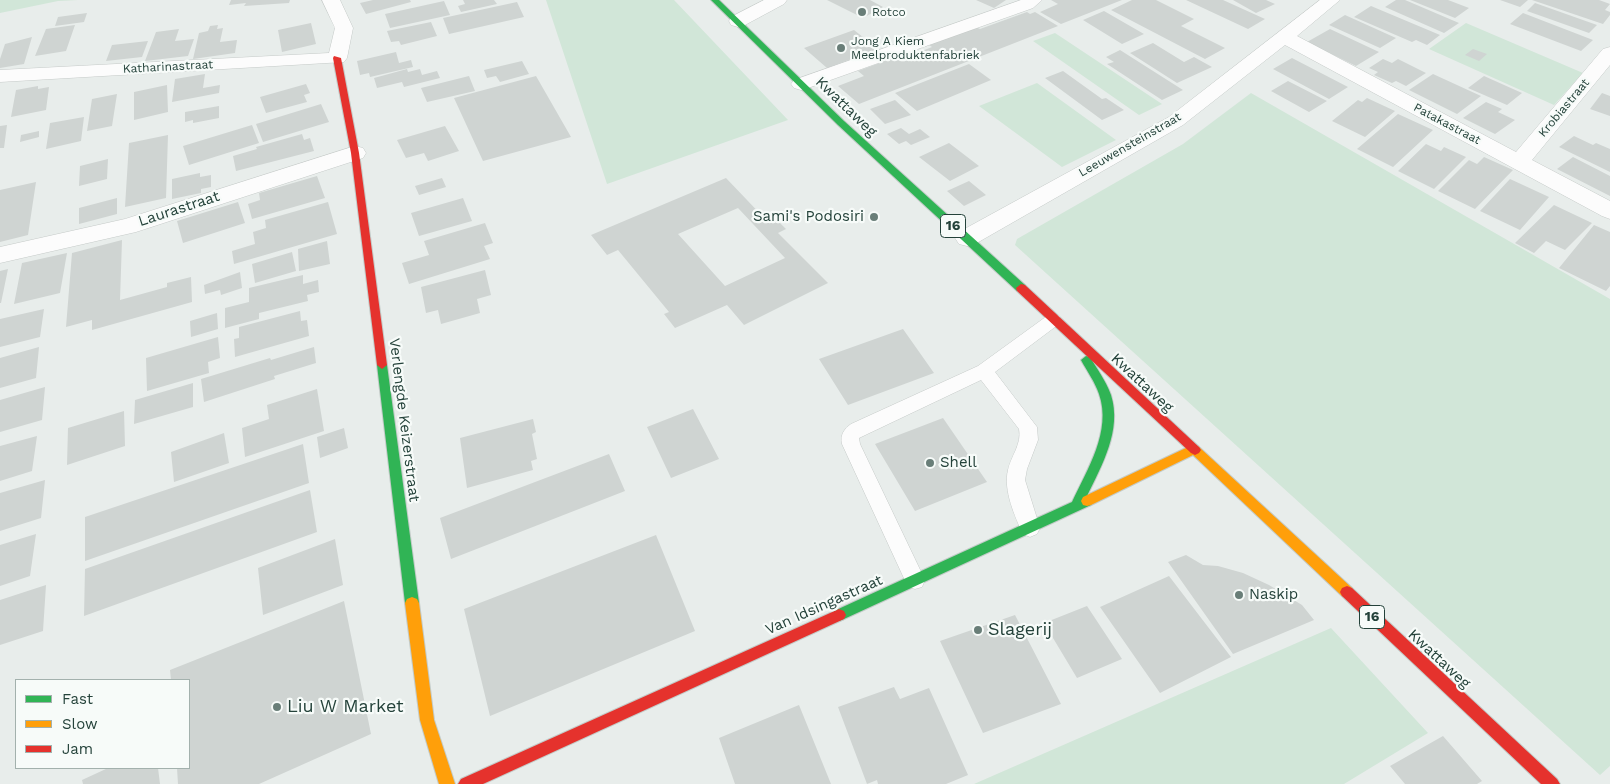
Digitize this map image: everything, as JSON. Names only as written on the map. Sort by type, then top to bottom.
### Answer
[{"type":"main road","name":"Kwattaweg","points":[[715,0],[841,124],[967,238],[1552,784]]},
{"type":"main road","name":"Verlengde Keizerstraat","points":[[336,58],[355,153],[427,720],[447,784]]},
{"type":"main road","points":[[1069,334],[1100,384],[1106,398],[1109,420],[1102,447],[1076,507]]},
{"type":"main road","name":"Van Idsingastraat","points":[[466,784],[1076,507],[1192,450]]},
{"type":"street","points":[[331,0],[344,28],[336,58]]},
{"type":"street","points":[[738,21],[778,0]]},
{"type":"street","points":[[801,84],[1027,4],[1033,0]]},
{"type":"street","name":"Leeuwensteinstraat","points":[[967,238],[1176,121],[1331,0]]},
{"type":"street","name":"Patakastraat","points":[[1285,37],[1610,211]]},
{"type":"street","name":"Krobiastraat","points":[[1519,162],[1610,53]]},
{"type":"street","name":"Katharinastraat","points":[[0,76],[336,58]]},
{"type":"street","name":"Laurastraat","points":[[0,255],[128,226],[355,153]]},
{"type":"lane","points":[[915,580],[849,438],[857,428],[984,371],[1053,320]]},
{"type":"lane","points":[[984,371],[1028,427],[1029,441],[1016,475],[1030,528]]},
{"type":"green space","points":[[0,0],[78,0],[58,1],[0,13]]},
{"type":"green space","points":[[546,0],[674,0],[788,120],[607,184]]},
{"type":"green space","points":[[1466,23],[1583,73],[1554,105],[1429,49]]},
{"type":"green space","points":[[1055,33],[1162,104],[1139,115],[1033,41]]},
{"type":"green space","points":[[1037,83],[1116,140],[1062,167],[979,106]]},
{"type":"green space","points":[[1251,93],[1610,299],[1610,766],[1600,775],[1015,245],[1017,239],[1183,144]]},
{"type":"green space","points":[[1331,628],[1428,733],[1344,784],[974,784]]},
{"type":"building","points":[[231,0],[290,0],[289,3],[244,6],[246,3],[229,5]]},
{"type":"building","points":[[373,0],[410,0],[411,2],[366,14],[360,3]]},
{"type":"building","points":[[463,0],[494,0],[497,4],[461,12],[458,6],[465,4]]},
{"type":"building","name":"Rotco","points":[[827,0],[870,0],[883,7],[863,18]]},
{"type":"building","points":[[976,0],[1006,0],[994,8]]},
{"type":"building","points":[[1051,0],[1122,0],[1061,24],[1040,12],[1058,4]]},
{"type":"building","points":[[1132,0],[1156,0],[1194,19],[1181,26],[1225,48],[1205,59],[1111,10]]},
{"type":"building","points":[[1186,0],[1223,0],[1265,19],[1248,29]]},
{"type":"building","points":[[1233,0],[1266,0],[1275,4],[1256,13]]},
{"type":"building","points":[[1396,0],[1405,0],[1459,23],[1444,33],[1385,7]]},
{"type":"building","points":[[1410,0],[1448,0],[1469,8],[1455,18]]},
{"type":"building","points":[[1500,0],[1528,0],[1520,7]]},
{"type":"building","points":[[1532,0],[1599,0],[1610,4],[1605,10],[1610,12],[1610,15],[1603,24]]},
{"type":"building","points":[[444,1],[450,15],[390,28],[385,14]]},
{"type":"building","points":[[517,2],[524,17],[449,34],[443,18]]},
{"type":"building","points":[[1535,3],[1597,25],[1589,33],[1527,11]]},
{"type":"building","points":[[1371,6],[1440,35],[1427,45],[1416,40],[1412,42],[1354,17]]},
{"type":"building","points":[[1104,11],[1144,34],[1122,44],[1083,20]]},
{"type":"building","points":[[1027,12],[1030,14],[1035,12],[1058,26],[859,104],[838,86],[864,76],[858,71],[904,54],[907,57],[932,47],[929,45],[976,27],[980,29]]},
{"type":"building","points":[[87,13],[84,22],[55,26],[58,17]]},
{"type":"building","points":[[1523,13],[1593,40],[1581,51],[1510,24]]},
{"type":"building","points":[[1345,15],[1396,38],[1380,48],[1329,25]]},
{"type":"building","points":[[431,22],[437,36],[401,45],[399,41],[391,42],[387,31]]},
{"type":"building","points":[[311,23],[316,44],[282,52],[278,30]]},
{"type":"building","points":[[75,25],[66,51],[35,56],[46,29]]},
{"type":"building","points":[[218,25],[217,29],[223,28],[220,42],[237,40],[235,53],[193,59],[199,33],[208,31],[210,26]]},
{"type":"building","points":[[179,29],[175,41],[194,39],[188,56],[145,61],[156,32]]},
{"type":"building","points":[[1330,29],[1379,52],[1356,66],[1307,42]]},
{"type":"building","name":"Jong A Kiem Meelproduktenfabriek","points":[[854,30],[878,49],[827,68],[804,48]]},
{"type":"building","points":[[32,37],[24,64],[0,68],[0,59],[5,44]]},
{"type":"building","points":[[148,41],[142,57],[106,61],[112,45]]},
{"type":"building","points":[[1153,43],[1184,62],[1194,57],[1212,67],[1177,83],[1130,53]]},
{"type":"building","points":[[1473,49],[1487,54],[1479,61],[1465,55]]},
{"type":"building","points":[[1120,50],[1183,90],[1162,100],[1107,64],[1114,62],[1106,57]]},
{"type":"building","points":[[396,52],[399,63],[411,60],[413,67],[370,77],[369,73],[360,75],[357,61]]},
{"type":"building","points":[[1292,58],[1348,87],[1329,99],[1273,69]]},
{"type":"building","points":[[1383,59],[1392,63],[1398,59],[1426,73],[1406,86],[1396,81],[1392,83],[1374,75],[1378,72],[1369,68]]},
{"type":"building","points":[[522,61],[529,74],[500,82],[496,76],[487,78],[484,70]]},
{"type":"building","points":[[969,64],[991,80],[917,111],[895,93]]},
{"type":"building","points":[[407,69],[408,72],[420,69],[422,75],[437,71],[440,78],[404,87],[402,82],[377,88],[374,78]]},
{"type":"building","points":[[1063,71],[1102,99],[1106,98],[1124,110],[1102,120],[1045,78]]},
{"type":"building","points":[[205,74],[203,88],[220,85],[219,93],[172,102],[175,79]]},
{"type":"building","points":[[1433,74],[1481,96],[1457,114],[1409,90]]},
{"type":"building","points":[[469,76],[475,91],[427,102],[421,88]]},
{"type":"building","points":[[536,76],[571,137],[483,161],[454,98]]},
{"type":"building","points":[[1484,76],[1522,93],[1507,105],[1468,88]]},
{"type":"building","points":[[1288,81],[1327,101],[1309,112],[1271,91]]},
{"type":"building","points":[[306,84],[310,93],[304,95],[307,102],[266,113],[260,97]]},
{"type":"building","points":[[167,85],[168,112],[134,120],[134,92]]},
{"type":"building","points":[[38,86],[38,89],[49,87],[46,110],[11,117],[16,90]]},
{"type":"building","points":[[1602,93],[1610,96],[1610,116],[1590,109]]},
{"type":"building","points":[[117,94],[112,126],[87,131],[92,99]]},
{"type":"building","points":[[1367,98],[1395,111],[1365,137],[1332,121],[1358,100],[1362,102]]},
{"type":"building","points":[[895,100],[911,115],[885,124],[870,109]]},
{"type":"building","points":[[1486,102],[1502,109],[1498,112],[1515,120],[1495,134],[1463,118]]},
{"type":"building","points":[[321,104],[329,122],[263,142],[256,124]]},
{"type":"building","points":[[219,106],[219,118],[193,123],[193,120],[185,122],[185,112]]},
{"type":"building","points":[[1398,114],[1433,130],[1393,167],[1357,149]]},
{"type":"building","points":[[84,117],[81,141],[46,149],[50,123]]},
{"type":"building","points":[[7,125],[4,148],[0,148],[0,126]]},
{"type":"building","points":[[252,125],[259,143],[189,165],[183,146]]},
{"type":"building","points":[[445,126],[459,151],[428,161],[424,153],[406,158],[397,140]]},
{"type":"building","points":[[901,128],[909,134],[920,129],[930,137],[911,145],[906,141],[899,144],[887,134]]},
{"type":"building","points":[[39,131],[39,137],[20,142],[21,135]]},
{"type":"building","points":[[302,134],[304,140],[310,138],[314,151],[236,171],[233,156],[257,149],[256,147]]},
{"type":"building","points":[[168,135],[166,198],[125,207],[129,143]]},
{"type":"building","points":[[1574,136],[1593,145],[1596,143],[1610,149],[1610,172],[1559,147]]},
{"type":"building","points":[[949,143],[979,166],[950,181],[919,157]]},
{"type":"building","points":[[1426,144],[1441,151],[1444,147],[1466,157],[1434,189],[1398,171]]},
{"type":"building","points":[[1484,157],[1513,170],[1475,209],[1438,191],[1469,160],[1477,164]]},
{"type":"building","points":[[1573,157],[1610,176],[1610,196],[1557,169]]},
{"type":"building","points":[[108,159],[107,179],[79,186],[80,166]]},
{"type":"building","points":[[200,173],[200,177],[211,175],[211,187],[201,189],[201,193],[172,199],[172,179]]},
{"type":"building","points":[[317,176],[325,198],[252,219],[248,204],[260,200],[259,193]]},
{"type":"building","points":[[442,178],[446,187],[419,195],[415,186]]},
{"type":"building","points":[[726,178],[768,222],[776,219],[786,229],[778,233],[828,283],[744,325],[727,305],[675,328],[664,314],[669,312],[618,250],[607,255],[591,235]],"holes":[[[738,208],[785,258],[725,286],[678,234]]]},
{"type":"building","points":[[1510,179],[1549,197],[1520,230],[1480,211]]},
{"type":"building","points":[[969,181],[986,195],[964,206],[947,191]]},
{"type":"building","points":[[36,182],[28,235],[0,242],[0,190]]},
{"type":"building","points":[[117,198],[117,214],[79,224],[79,208]]},
{"type":"building","points":[[463,198],[472,221],[419,236],[411,213]]},
{"type":"building","points":[[238,202],[245,223],[183,243],[177,221]]},
{"type":"building","points":[[328,202],[337,234],[234,264],[232,251],[255,244],[253,232],[266,228],[265,220]]},
{"type":"building","points":[[1554,205],[1592,223],[1565,250],[1546,241],[1534,253],[1515,243]]},
{"type":"building","points":[[485,223],[493,243],[484,246],[490,259],[409,284],[402,263],[429,255],[424,241]]},
{"type":"building","points":[[1594,225],[1610,232],[1610,286],[1606,291],[1559,268]]},
{"type":"building","points":[[122,240],[120,300],[167,287],[167,283],[191,277],[192,302],[92,330],[92,320],[66,327],[72,253]]},
{"type":"building","points":[[327,241],[330,264],[299,271],[298,249]]},
{"type":"building","points":[[292,252],[296,271],[255,283],[252,264]]},
{"type":"building","points":[[67,253],[60,293],[14,304],[22,263]]},
{"type":"building","points":[[8,269],[1,303],[0,303],[0,271]]},
{"type":"building","points":[[485,270],[491,295],[477,299],[480,313],[441,324],[438,310],[426,313],[421,287]]},
{"type":"building","points":[[240,272],[242,288],[221,295],[220,290],[205,294],[204,285]]},
{"type":"building","points":[[303,275],[303,284],[318,280],[319,292],[307,295],[308,301],[259,313],[259,319],[225,328],[225,308],[249,302],[249,288]]},
{"type":"building","points":[[44,309],[40,337],[0,347],[0,319]]},
{"type":"building","points":[[300,311],[301,321],[307,320],[309,336],[235,357],[234,339],[239,338],[239,327]]},
{"type":"building","points":[[217,313],[218,329],[191,337],[190,321]]},
{"type":"building","points":[[903,329],[934,373],[848,405],[819,359]]},
{"type":"building","points":[[218,337],[220,358],[208,362],[209,373],[147,391],[146,358]]},
{"type":"building","points":[[39,347],[36,378],[0,388],[0,358]]},
{"type":"building","points":[[314,347],[316,363],[274,376],[275,379],[204,402],[201,379]]},
{"type":"building","points":[[193,383],[193,407],[134,424],[135,400]]},
{"type":"building","points":[[45,387],[42,420],[0,432],[0,400]]},
{"type":"building","points":[[317,389],[324,431],[245,457],[242,428],[269,419],[267,405]]},
{"type":"building","points":[[693,409],[719,459],[671,478],[647,427]]},
{"type":"building","points":[[124,411],[125,446],[67,465],[68,428]]},
{"type":"building","name":"Shell","points":[[943,418],[987,482],[915,511],[875,444]]},
{"type":"building","points":[[533,419],[536,432],[532,434],[537,459],[531,461],[533,470],[467,488],[460,438]]},
{"type":"building","points":[[344,428],[348,448],[320,458],[317,437]]},
{"type":"building","points":[[224,433],[229,463],[174,482],[171,452]]},
{"type":"building","points":[[37,436],[32,471],[0,481],[0,446]]},
{"type":"building","points":[[303,444],[309,483],[85,561],[85,517]]},
{"type":"building","points":[[609,454],[625,491],[451,559],[440,518]]},
{"type":"building","points":[[45,480],[41,518],[0,531],[0,493]]},
{"type":"building","points":[[310,490],[317,532],[84,616],[85,569]]},
{"type":"building","points":[[36,534],[30,576],[0,586],[0,545]]},
{"type":"building","points":[[656,535],[695,631],[490,716],[464,609]]},
{"type":"building","points":[[335,539],[343,585],[263,615],[258,568]]},
{"type":"building","name":"Naskip","points":[[1186,555],[1203,565],[1218,566],[1243,573],[1269,585],[1302,605],[1314,620],[1233,654],[1168,562]]},
{"type":"building","points":[[1169,576],[1231,657],[1160,693],[1100,607]]},
{"type":"building","points":[[46,585],[43,631],[0,645],[0,600]]},
{"type":"building","name":"Liu W Market","points":[[344,601],[371,734],[259,784],[178,784],[177,769],[190,769],[190,679],[171,679],[170,670]]},
{"type":"building","points":[[1087,606],[1122,659],[1077,678],[1044,623]]},
{"type":"building","points":[[1015,615],[1061,704],[983,733],[940,641]]},
{"type":"building","points":[[894,687],[900,699],[929,688],[968,775],[946,784],[878,784],[877,780],[867,784],[838,707]]},
{"type":"building","points":[[799,705],[831,784],[735,784],[719,738]]},
{"type":"building","points":[[1443,736],[1482,781],[1477,784],[1405,784],[1390,766]]},
{"type":"building","points":[[106,769],[158,769],[160,784],[83,784],[82,780]]},
{"type":"traffic: fast","points":[[715,0],[841,123],[1021,288]]},
{"type":"traffic: fast","points":[[1076,507],[1095,468],[1108,426],[1106,398],[1100,383],[1086,360]]},
{"type":"traffic: fast","points":[[382,365],[412,603]]},
{"type":"traffic: fast","points":[[839,615],[1087,501]]},
{"type":"traffic: slow","points":[[1087,501],[1192,450]]},
{"type":"traffic: slow","points":[[1195,450],[1347,592]]},
{"type":"traffic: slow","points":[[412,603],[427,720],[447,784]]},
{"type":"traffic: jam","points":[[337,58],[355,153],[382,365]]},
{"type":"traffic: jam","points":[[1021,288],[1195,450]]},
{"type":"traffic: jam","points":[[1347,592],[1552,784]]},
{"type":"traffic: jam","points":[[466,784],[839,615]]},
{"type":"place","name":"Rotco","points":[[862,12]]},
{"type":"place","name":"Jong A Kiem Meelproduktenfabriek","points":[[841,48]]},
{"type":"place","name":"Sami's Podosiri","points":[[874,217]]},
{"type":"place","name":"Shell","points":[[930,463]]},
{"type":"place","name":"Naskip","points":[[1239,595]]},
{"type":"place","name":"Slagerij","points":[[978,630]]},
{"type":"place","name":"Liu W Market","points":[[277,707]]}]
